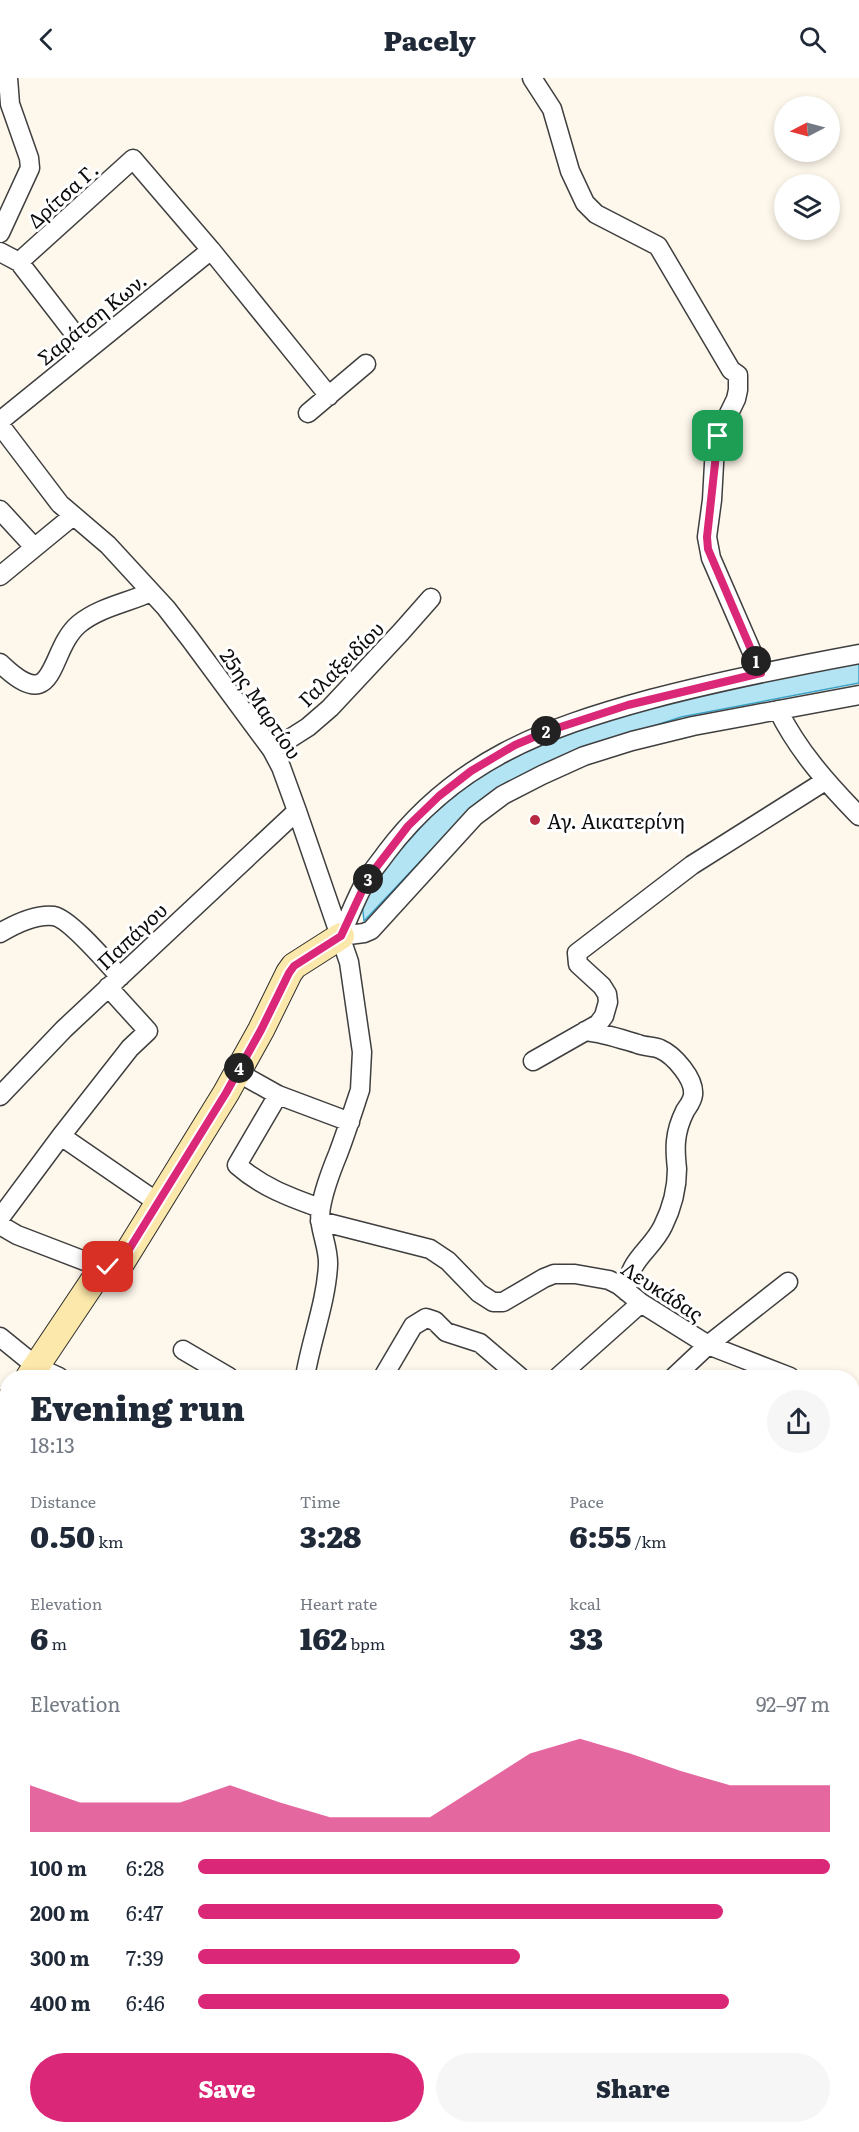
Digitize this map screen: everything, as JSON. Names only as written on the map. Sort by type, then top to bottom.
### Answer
[{"type":"street","points":[[0,233],[30,168],[29,158],[10,104],[8,78]]},
{"type":"street","points":[[532,78],[552,109],[570,171],[585,203],[596,214],[658,246],[731,370],[738,375],[736,399],[715,446],[707,537],[711,558],[761,673]]},
{"type":"street","name":"Δρίτσα Γ.","points":[[19,262],[134,159],[212,250]]},
{"type":"street","points":[[212,250],[329,396]]},
{"type":"street","name":"Σαράτση Κων.","points":[[0,423],[212,250]]},
{"type":"street","points":[[0,252],[19,262],[87,350]]},
{"type":"street","points":[[308,413],[366,364]]},
{"type":"street","name":"25ης Μαρτίου","points":[[0,423],[52,494],[73,516],[108,545],[151,592],[190,639],[272,750],[281,767],[341,936],[352,980],[363,1052],[360,1089],[325,1188],[320,1214],[328,1251],[327,1276],[307,1370]]},
{"type":"street","points":[[0,510],[34,547]]},
{"type":"street","points":[[0,576],[73,516]]},
{"type":"street","points":[[0,663],[26,682],[37,685],[42,683],[50,674],[64,642],[81,622],[104,609],[151,592]]},
{"type":"street","name":"Γαλαξειδίου","points":[[272,750],[308,727],[330,708],[431,598]]},
{"type":"street","points":[[341,936],[365,882],[396,841],[433,802],[471,771],[515,745],[566,724],[679,692],[859,654]]},
{"type":"street","points":[[44,1370],[109,1268],[120,1264],[226,1093],[291,970],[341,936],[371,930],[465,826],[492,802],[512,790],[605,748],[693,726],[859,695]]},
{"type":"street","points":[[778,711],[792,737],[825,781],[859,816]]},
{"type":"street","points":[[533,1060],[598,1024],[604,1016],[608,1002],[607,994],[602,986],[578,964],[577,953],[692,865],[825,781]]},
{"type":"street","name":"Παπάγου","points":[[0,1096],[64,1029],[297,811]]},
{"type":"street","points":[[0,933],[42,916],[59,918],[76,931],[148,1031],[130,1048],[0,1218]]},
{"type":"street","points":[[565,1370],[634,1298],[627,1280],[641,1254],[660,1233],[672,1204],[676,1180],[677,1132],[693,1098],[693,1087],[688,1077],[660,1048],[639,1045],[599,1032],[585,1031]]},
{"type":"street","points":[[237,1072],[278,1095],[350,1122]]},
{"type":"street","points":[[278,1095],[237,1165],[255,1180],[275,1192],[320,1214]]},
{"type":"street","points":[[61,1136],[157,1202]]},
{"type":"street","name":"Λευκάδας","points":[[320,1214],[430,1250],[448,1261],[479,1293],[493,1302],[503,1302],[544,1278],[559,1274],[586,1275],[609,1280],[708,1345],[768,1370]]},
{"type":"street","points":[[0,1225],[17,1235],[109,1268]]},
{"type":"street","points":[[681,1370],[708,1345],[788,1282]]},
{"type":"street","points":[[387,1370],[413,1326],[426,1318],[435,1321],[446,1332],[480,1343],[512,1370]]},
{"type":"street","points":[[0,1337],[37,1370]]},
{"type":"street","points":[[183,1350],[217,1370]]},
{"type":"water","points":[[859,662],[859,683],[681,717],[574,752],[506,784],[466,813],[364,921],[361,893],[459,785],[564,730],[715,689]]},
{"type":"place","name":"Αγ. Αικατερίνη","points":[[535,820]]},
{"type":"route","points":[[108,1267],[115,1268],[120,1264],[226,1093],[291,970],[341,936],[365,882],[408,826],[439,796],[471,771],[515,745],[548,731],[628,705],[761,673],[708,549],[714,457],[718,436]]}]
